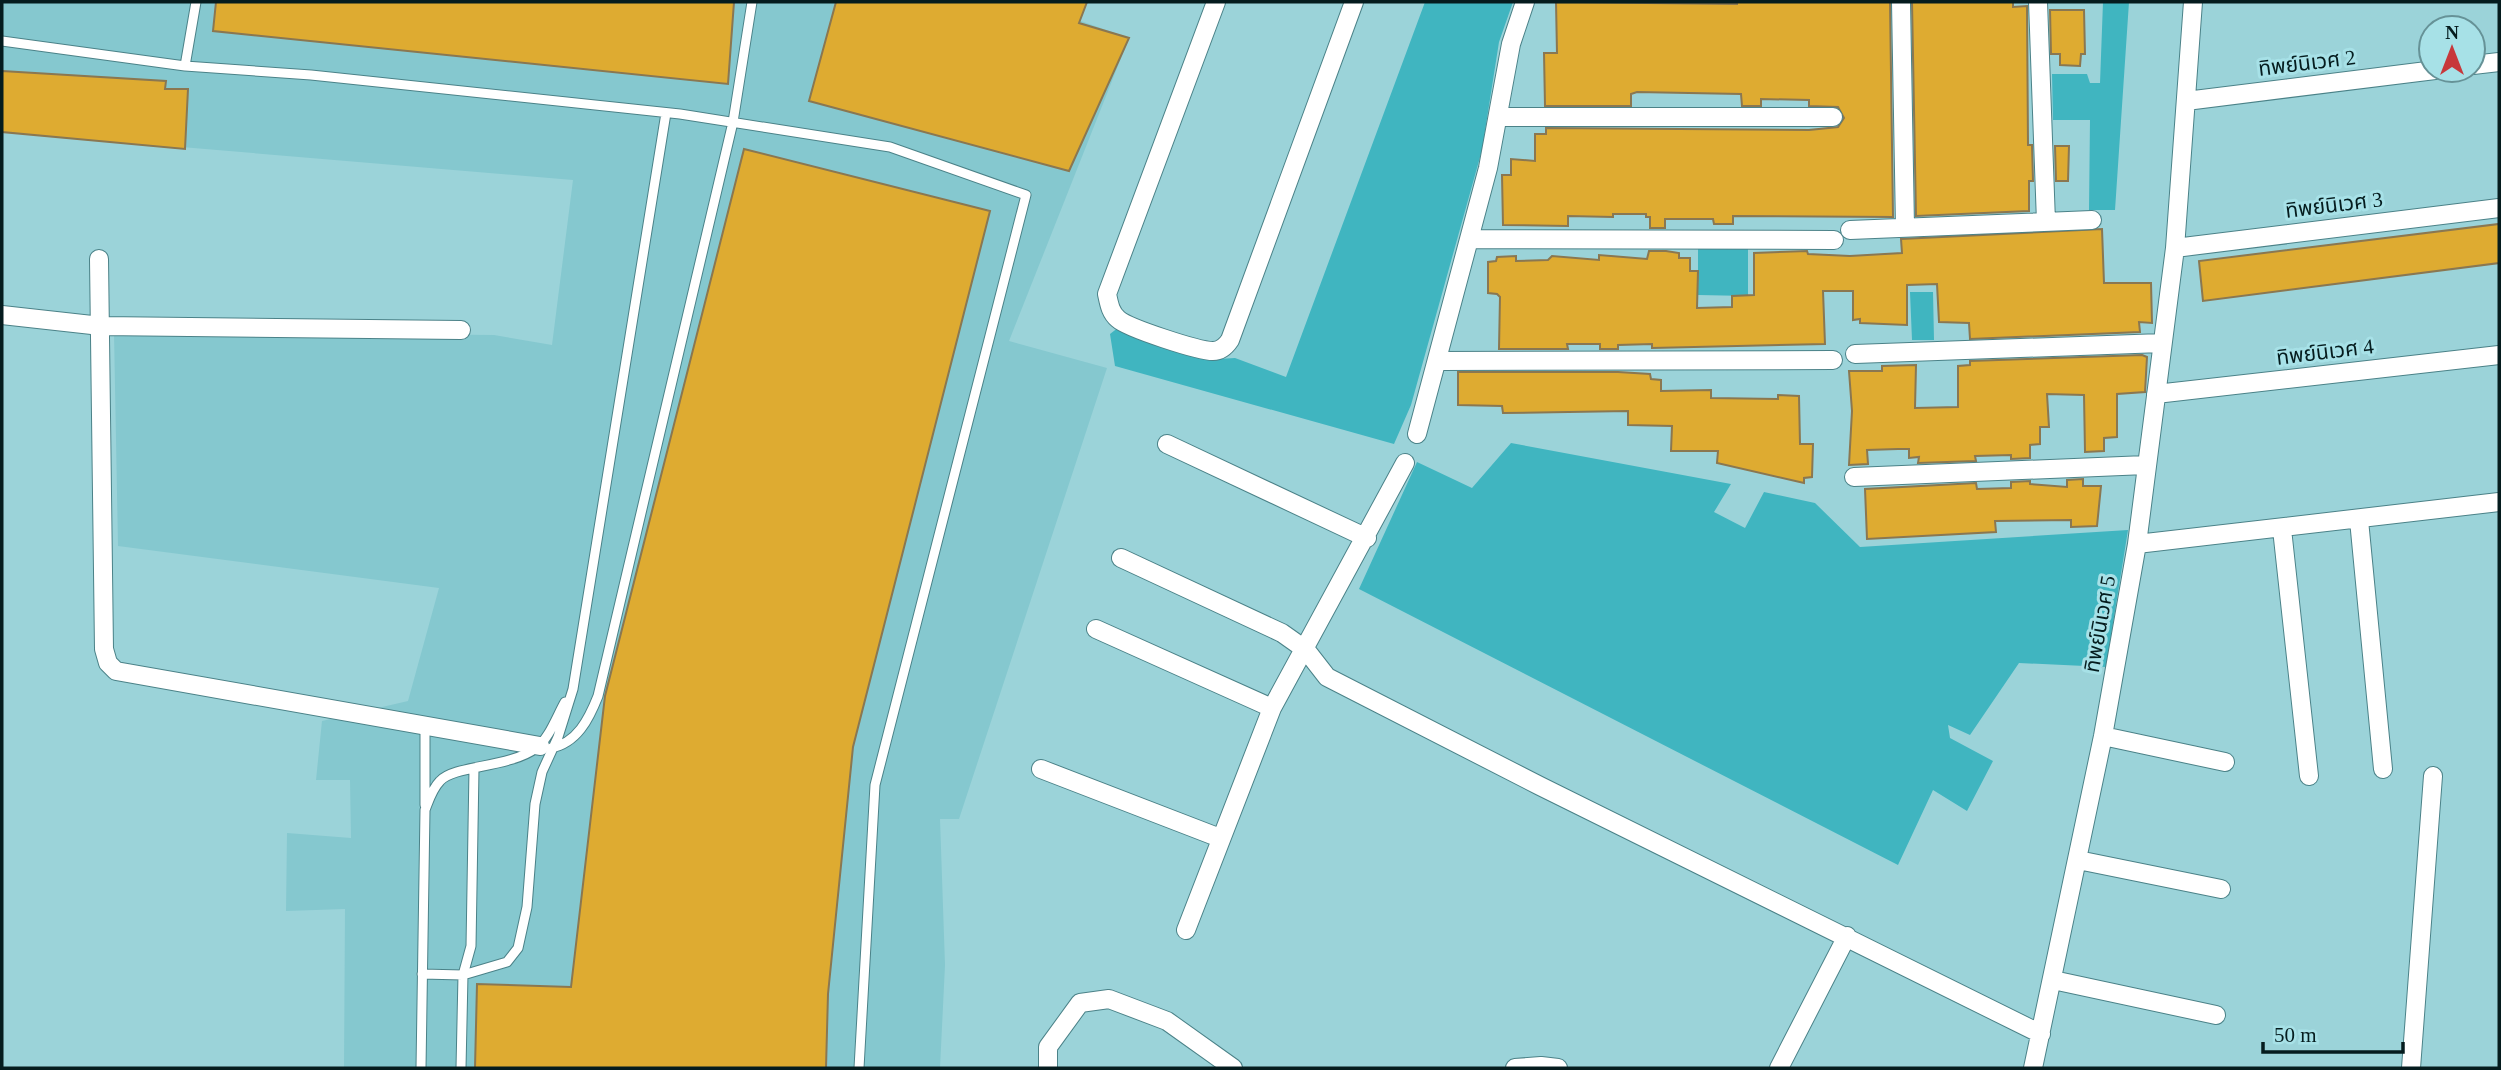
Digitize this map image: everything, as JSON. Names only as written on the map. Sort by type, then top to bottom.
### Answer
[{"type":"street","points":[[1216,2],[1107,294],[1111,310],[1119,320],[1192,348],[1215,351],[1226,347],[1230,340],[1354,2]]},
{"type":"street","points":[[1417,433],[1470,240],[1500,117],[1511,44],[1525,2]]},
{"type":"street","points":[[1902,2],[1905,227]]},
{"type":"street","points":[[2038,2],[2046,222]]},
{"type":"street","name":"ทิพย์นิเวศ 5","points":[[2033,1068],[2103,736],[2137,544],[2175,248],[2193,2]]},
{"type":"street","name":"ทิพย์นิเวศ 2","points":[[2186,101],[2417,72]]},
{"type":"street","points":[[1500,117],[1833,117]]},
{"type":"street","name":"ทิพย์นิเวศ 3","points":[[2175,248],[2499,208]]},
{"type":"street","points":[[1850,230],[2092,220]]},
{"type":"street","points":[[1470,240],[1834,240]]},
{"type":"street","points":[[99,259],[104,649],[108,663],[116,671],[546,747]]},
{"type":"street","points":[[2,314],[101,326],[461,330]]},
{"type":"street","points":[[1855,354],[2162,343]]},
{"type":"street","name":"ทิพย์นิเวศ 4","points":[[2156,394],[2499,355]]},
{"type":"street","points":[[1438,361],[1833,360]]},
{"type":"street","points":[[1167,444],[1367,538]]},
{"type":"street","points":[[1186,930],[1272,708],[1367,538],[1405,463]]},
{"type":"street","points":[[1854,477],[2146,465]]},
{"type":"street","points":[[2137,544],[2499,502]]},
{"type":"street","points":[[2359,520],[2383,769]]},
{"type":"street","points":[[2282,529],[2309,776]]},
{"type":"street","points":[[1121,558],[1282,634],[1306,650],[1327,677],[1540,786],[2041,1034]]},
{"type":"street","points":[[1096,629],[1272,708]]},
{"type":"street","points":[[2103,736],[2225,762]]},
{"type":"street","points":[[1041,769],[1220,838]]},
{"type":"street","points":[[2411,1068],[2433,775]]},
{"type":"street","points":[[2078,860],[2221,890]]},
{"type":"street","points":[[1779,1068],[1847,936]]},
{"type":"street","points":[[2053,980],[2216,1015]]},
{"type":"street","points":[[1048,1068],[1048,1047],[1080,1003],[1109,999],[1167,1021],[1233,1068]]},
{"type":"street","points":[[1515,1068],[1558,1068]]},
{"type":"lane","points":[[185,66],[196,2]]},
{"type":"lane","points":[[425,810],[441,779],[474,769],[500,765],[546,747],[569,742],[589,718],[598,696],[733,122],[752,2]]},
{"type":"lane","points":[[2,41],[185,66],[311,75],[733,122],[890,147],[1026,195],[875,785],[859,1068]]},
{"type":"lane","points":[[422,974],[463,975],[507,962],[518,948],[527,907],[535,804],[546,747],[573,689],[666,113]]},
{"type":"lane","points":[[421,1068],[425,725]]},
{"type":"lane","points":[[461,1068],[463,975],[471,946],[474,769]]},
{"type":"shaded area","points":[[2,2],[1027,2],[1129,38],[1009,341],[1107,368],[959,819],[940,819],[945,965],[940,1068],[344,1068],[345,909],[286,911],[287,833],[351,838],[350,780],[316,780],[322,721],[408,701],[439,588],[118,546],[114,332],[494,335],[552,345],[573,180],[2,132]]},
{"type":"shaded area","points":[[1425,2],[1513,2],[1499,42],[1482,150],[1411,405],[1394,444],[1115,366],[1110,334],[1119,327],[1218,359],[1235,358],[1286,377]]},
{"type":"shaded area","points":[[2103,2],[2129,2],[2115,210],[2089,210],[2090,120],[2053,120],[2052,74],[2087,74],[2090,83],[2100,83]]},
{"type":"shaded area","points":[[1698,247],[1748,247],[1748,296],[1698,295]]},
{"type":"shaded area","points":[[1910,292],[1933,292],[1934,340],[1912,340]]},
{"type":"shaded area","points":[[1511,443],[1731,484],[1714,512],[1745,528],[1764,492],[1815,503],[1860,547],[2128,530],[2106,667],[2019,663],[1970,735],[1948,725],[1950,738],[1993,761],[1967,811],[1933,790],[1898,865],[1359,589],[1417,462],[1472,488]]},
{"type":"building","points":[[216,2],[734,2],[728,84],[213,31]]},
{"type":"building","points":[[836,2],[1087,2],[1079,23],[1129,38],[1069,171],[809,101]]},
{"type":"building","points":[[1556,2],[1890,2],[1893,217],[1733,216],[1733,224],[1714,224],[1713,219],[1665,219],[1665,228],[1650,228],[1650,217],[1646,217],[1646,214],[1613,214],[1613,217],[1568,216],[1568,226],[1503,225],[1502,175],[1511,175],[1511,159],[1535,161],[1535,134],[1546,134],[1546,128],[1809,130],[1838,127],[1844,118],[1838,107],[1809,106],[1809,100],[1761,99],[1761,106],[1742,106],[1741,94],[1637,92],[1631,94],[1631,106],[1545,106],[1544,53],[1557,53]]},
{"type":"building","points":[[1912,2],[2013,2],[2013,7],[2027,6],[2028,145],[2032,145],[2033,181],[2029,181],[2029,211],[1916,216]]},
{"type":"building","points":[[2050,10],[2084,10],[2085,54],[2081,54],[2080,66],[2060,65],[2060,54],[2051,54]]},
{"type":"building","points":[[2,71],[166,81],[165,89],[188,89],[185,149],[2,132]]},
{"type":"building","points":[[2055,146],[2069,146],[2068,181],[2056,181]]},
{"type":"building","points":[[744,149],[990,211],[853,747],[828,994],[826,1068],[475,1068],[477,984],[571,987],[605,696]]},
{"type":"building","points":[[2499,224],[2499,263],[2203,301],[2199,261]]},
{"type":"building","points":[[2102,229],[2104,283],[2151,283],[2152,323],[2139,322],[2140,332],[1970,339],[1969,323],[1939,322],[1937,284],[1907,285],[1907,325],[1860,323],[1860,319],[1853,320],[1853,291],[1823,291],[1825,344],[1652,348],[1652,344],[1618,345],[1618,349],[1600,349],[1600,344],[1567,344],[1568,349],[1499,349],[1500,297],[1488,293],[1488,262],[1496,261],[1497,257],[1516,256],[1516,261],[1548,260],[1552,256],[1599,260],[1599,255],[1647,259],[1649,251],[1666,251],[1679,253],[1679,258],[1690,258],[1690,271],[1698,271],[1697,308],[1732,307],[1732,296],[1754,295],[1754,253],[1807,251],[1808,254],[1850,256],[1902,253],[1901,239]]},
{"type":"building","points":[[2142,355],[2147,357],[2145,392],[2117,394],[2117,437],[2104,438],[2104,451],[2085,452],[2084,395],[2047,394],[2049,427],[2040,427],[2040,444],[2030,445],[2030,458],[2011,459],[2011,455],[1975,456],[1976,461],[1918,463],[1919,457],[1909,458],[1909,449],[1867,450],[1868,464],[1849,465],[1852,411],[1849,371],[1882,371],[1882,366],[1916,365],[1915,408],[1958,407],[1958,366],[1970,365],[1970,361]]},
{"type":"building","points":[[1458,372],[1650,374],[1651,379],[1661,380],[1661,391],[1711,390],[1711,398],[1778,399],[1778,395],[1799,396],[1800,444],[1813,444],[1812,477],[1804,478],[1804,483],[1717,463],[1718,451],[1671,451],[1672,426],[1628,425],[1628,411],[1503,413],[1502,406],[1458,405]]},
{"type":"building","points":[[2083,479],[2083,486],[2101,486],[2097,526],[2071,527],[2071,520],[1995,521],[1996,532],[1867,539],[1865,489],[1976,483],[1977,489],[2011,488],[2011,482],[2030,481],[2030,484],[2067,487],[2067,480]]}]
